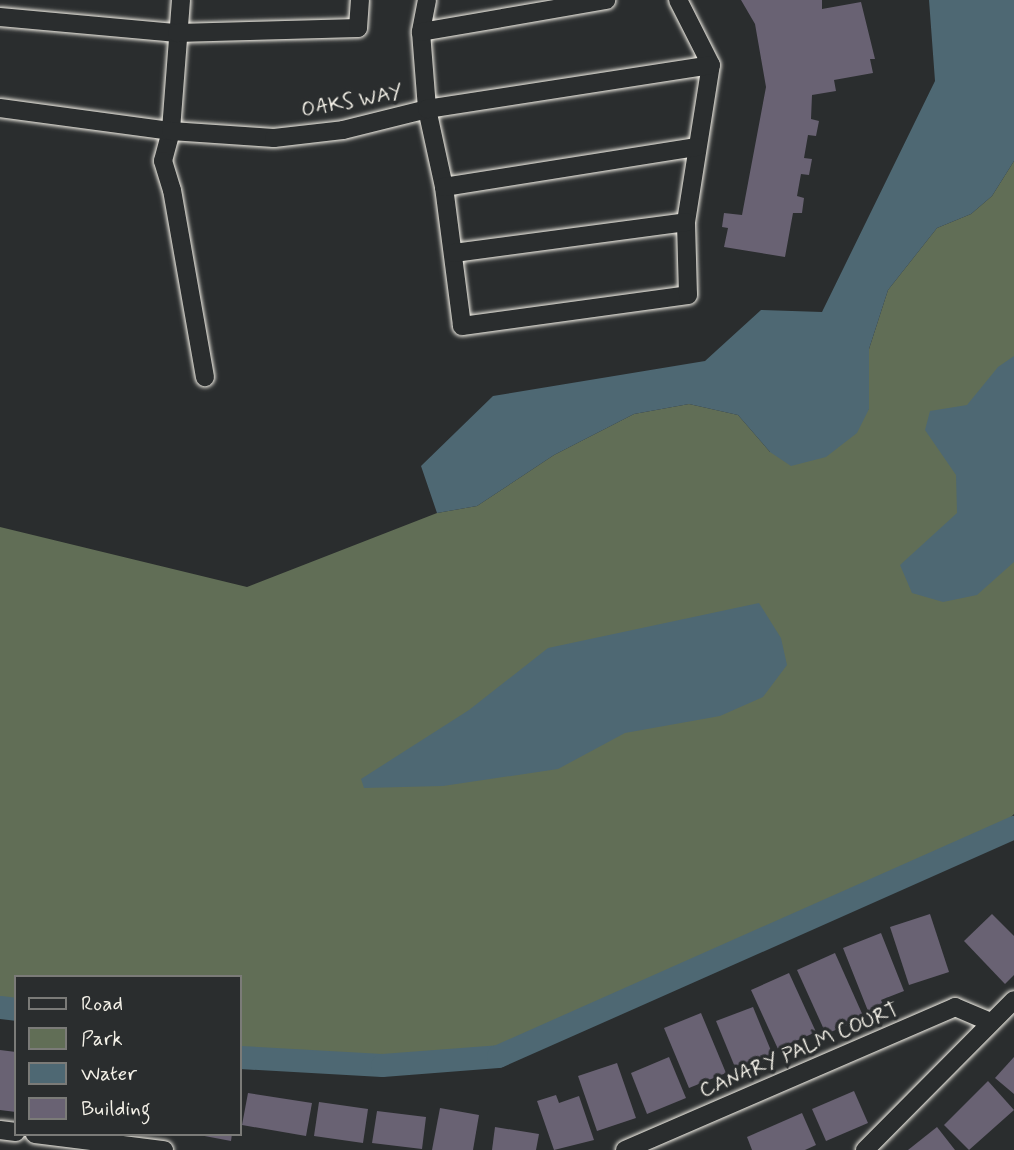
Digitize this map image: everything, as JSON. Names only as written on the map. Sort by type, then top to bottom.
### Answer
[{"type":"street","points":[[181,0],[171,131],[163,161],[173,190],[205,377]]},
{"type":"street","points":[[0,17],[177,33],[358,28],[360,0]]},
{"type":"street","points":[[427,0],[421,32],[427,109],[444,187],[462,326],[688,295],[686,222],[711,65],[678,0]]},
{"type":"street","points":[[421,32],[606,0]]},
{"type":"street","name":"OAKS WAY","points":[[0,108],[171,131],[274,138],[343,130],[427,109],[711,65]]},
{"type":"street","points":[[444,187],[697,147]]},
{"type":"street","points":[[454,253],[686,222]]},
{"type":"street","points":[[866,1150],[1014,1000]]},
{"type":"street","name":"CANARY PALM COURT","points":[[625,1150],[956,1007],[990,1022]]},
{"type":"street","points":[[51,1136],[164,1150]]},
{"type":"green space","points":[[1014,161],[1014,814],[1009,819],[497,1046],[382,1057],[242,1050],[242,975],[14,975],[14,1000],[0,997],[0,527],[247,587],[437,513],[477,506],[554,455],[634,414],[689,404],[738,415],[770,452],[869,409],[869,349],[888,290],[937,228],[971,214],[992,196]]},
{"type":"water","points":[[929,0],[1014,0],[1014,161],[992,196],[971,214],[937,228],[888,290],[869,349],[869,409],[857,433],[826,457],[791,466],[770,452],[738,415],[689,404],[634,414],[554,455],[477,506],[437,513],[421,466],[493,396],[705,361],[761,310],[822,312],[935,81]]},
{"type":"water","points":[[1014,356],[1014,562],[977,595],[943,602],[912,593],[900,565],[957,513],[956,475],[925,430],[930,411],[967,405],[998,367]]},
{"type":"water","points":[[759,603],[781,638],[787,665],[763,697],[720,716],[625,733],[558,769],[443,786],[364,788],[361,779],[469,710],[548,648]]},
{"type":"building","points":[[741,0],[822,0],[822,9],[861,2],[875,59],[870,59],[873,73],[834,80],[836,91],[812,95],[811,119],[819,121],[816,136],[808,135],[804,158],[812,159],[809,175],[801,174],[797,196],[804,198],[802,213],[793,213],[785,257],[724,247],[728,228],[722,227],[724,213],[742,215],[766,87],[755,24]]},
{"type":"building","points":[[930,914],[949,972],[909,985],[890,927]]},
{"type":"building","points":[[992,914],[1014,936],[1014,975],[1005,984],[964,941]]},
{"type":"building","points":[[881,933],[904,991],[881,1000],[885,1009],[870,1016],[843,948]]},
{"type":"building","points":[[835,953],[864,1018],[826,1034],[797,970]]},
{"type":"building","points":[[789,973],[816,1032],[778,1049],[751,990]]},
{"type":"building","points":[[753,1007],[774,1058],[737,1072],[716,1021]]},
{"type":"building","points":[[701,1013],[726,1073],[689,1088],[664,1028]]},
{"type":"building","points":[[0,1050],[14,1052],[14,1112],[0,1110]]},
{"type":"building","points":[[669,1057],[686,1098],[647,1114],[631,1073]]},
{"type":"building","points":[[1014,1057],[1014,1094],[995,1078]]},
{"type":"building","points":[[617,1063],[636,1118],[597,1131],[578,1076]]},
{"type":"building","points":[[988,1081],[1014,1110],[969,1150],[944,1125]]},
{"type":"building","points":[[854,1091],[868,1123],[826,1141],[812,1109]]},
{"type":"building","points":[[248,1093],[312,1103],[306,1136],[242,1125]]},
{"type":"building","points":[[556,1095],[559,1103],[579,1096],[594,1140],[554,1150],[537,1101]]},
{"type":"building","points":[[319,1102],[368,1109],[363,1143],[314,1136]]},
{"type":"building","points":[[440,1108],[479,1115],[473,1150],[432,1150]]},
{"type":"building","points":[[377,1111],[426,1117],[422,1149],[372,1143]]},
{"type":"building","points":[[802,1113],[816,1145],[805,1150],[752,1150],[747,1137]]},
{"type":"building","points":[[495,1127],[539,1134],[536,1150],[492,1150]]},
{"type":"building","points":[[937,1127],[955,1150],[908,1150]]},
{"type":"building","points":[[205,1136],[232,1136],[231,1141]]},
{"type":"waterway","points":[[242,1057],[382,1065],[498,1056],[1014,827]]},
{"type":"waterway","points":[[0,1007],[14,1009]]}]
